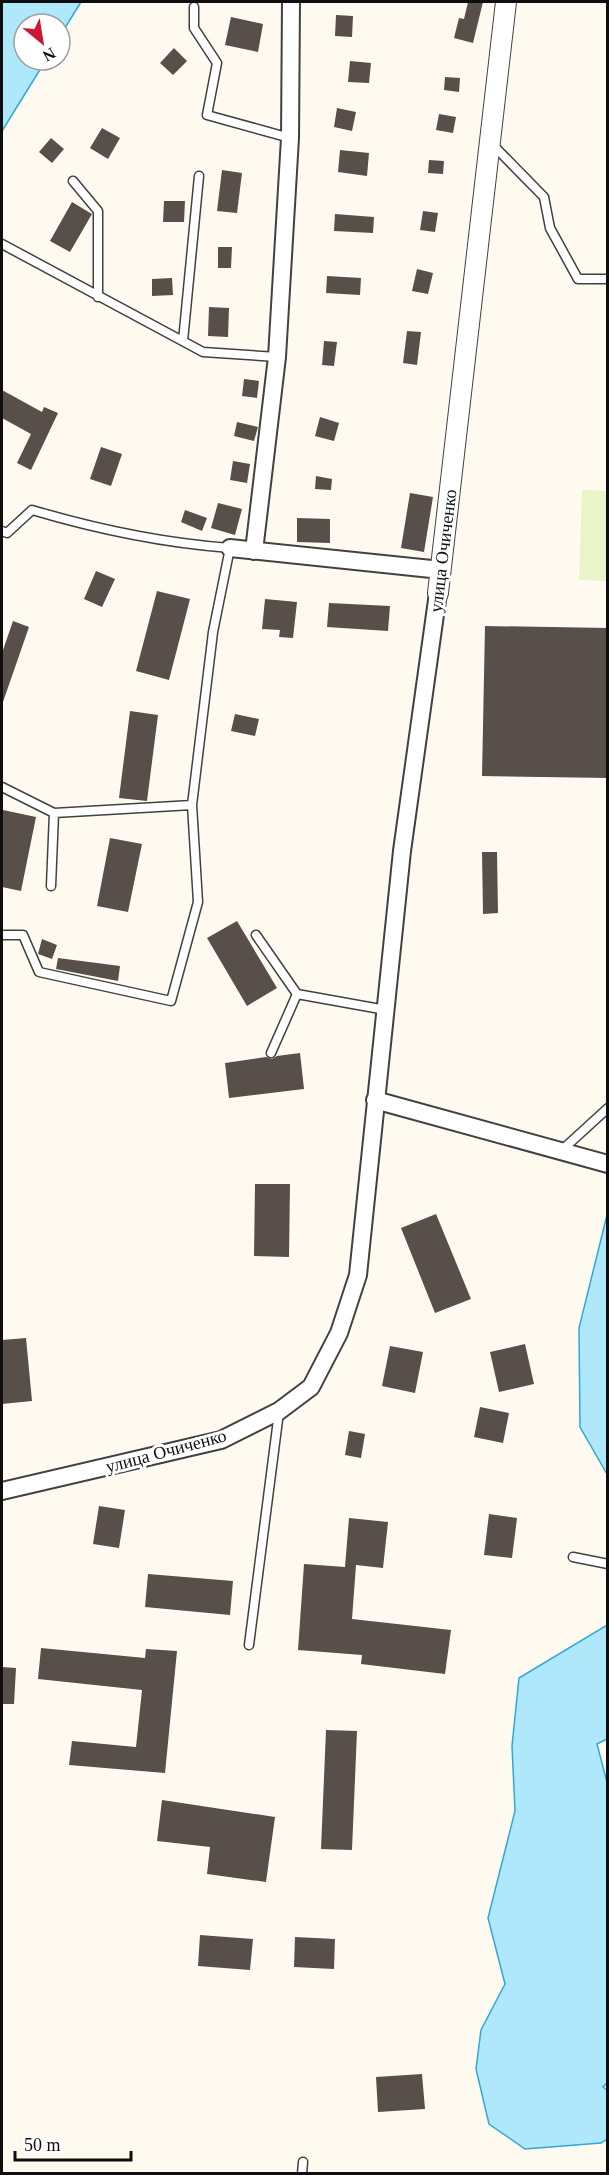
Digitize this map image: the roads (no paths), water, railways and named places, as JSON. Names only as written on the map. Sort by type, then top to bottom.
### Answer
[{"type":"street","points":[[254,551],[277,357],[290,138],[291,2]]},
{"type":"street","name":"улица Очиченко","points":[[2,1491],[221,1440],[279,1411],[311,1387],[339,1333],[355,1284],[402,851],[441,570],[506,2]]},
{"type":"street","points":[[230,548],[441,570]]},
{"type":"street","points":[[375,1100],[608,1164]]},
{"type":"lane","points":[[194,7],[194,28],[217,63],[207,115],[290,138]]},
{"type":"lane","points":[[490,141],[544,196],[550,228],[578,279],[608,279]]},
{"type":"lane","points":[[183,341],[199,176]]},
{"type":"lane","points":[[73,181],[98,211],[98,297]]},
{"type":"lane","points":[[2,244],[203,352],[277,357]]},
{"type":"lane","points":[[2,531],[7,533],[32,510],[79,524],[194,545],[230,548],[213,632],[192,805],[198,902],[171,1001],[39,972],[23,935],[2,935]]},
{"type":"lane","points":[[2,787],[54,813],[192,805]]},
{"type":"lane","points":[[51,886],[54,813]]},
{"type":"lane","points":[[256,935],[297,994],[386,1010]]},
{"type":"lane","points":[[271,1053],[297,994]]},
{"type":"lane","points":[[560,1152],[608,1108]]},
{"type":"lane","points":[[249,1646],[279,1411]]},
{"type":"lane","points":[[573,1557],[608,1564]]},
{"type":"lane","points":[[302,2174],[303,2162]]},
{"type":"water","points":[[2,2],[81,2],[72,17],[72,12],[12,12],[12,72],[39,72],[2,131]]},
{"type":"water","points":[[607,1215],[608,1474],[580,1427],[579,1328]]},
{"type":"water","points":[[607,1625],[607,1739],[597,1744],[608,1786],[608,2082],[603,2087],[607,2090],[607,2139],[601,2143],[525,2149],[489,2124],[476,2069],[481,2030],[505,1984],[488,1918],[515,1811],[512,1746],[519,1678]]}]
